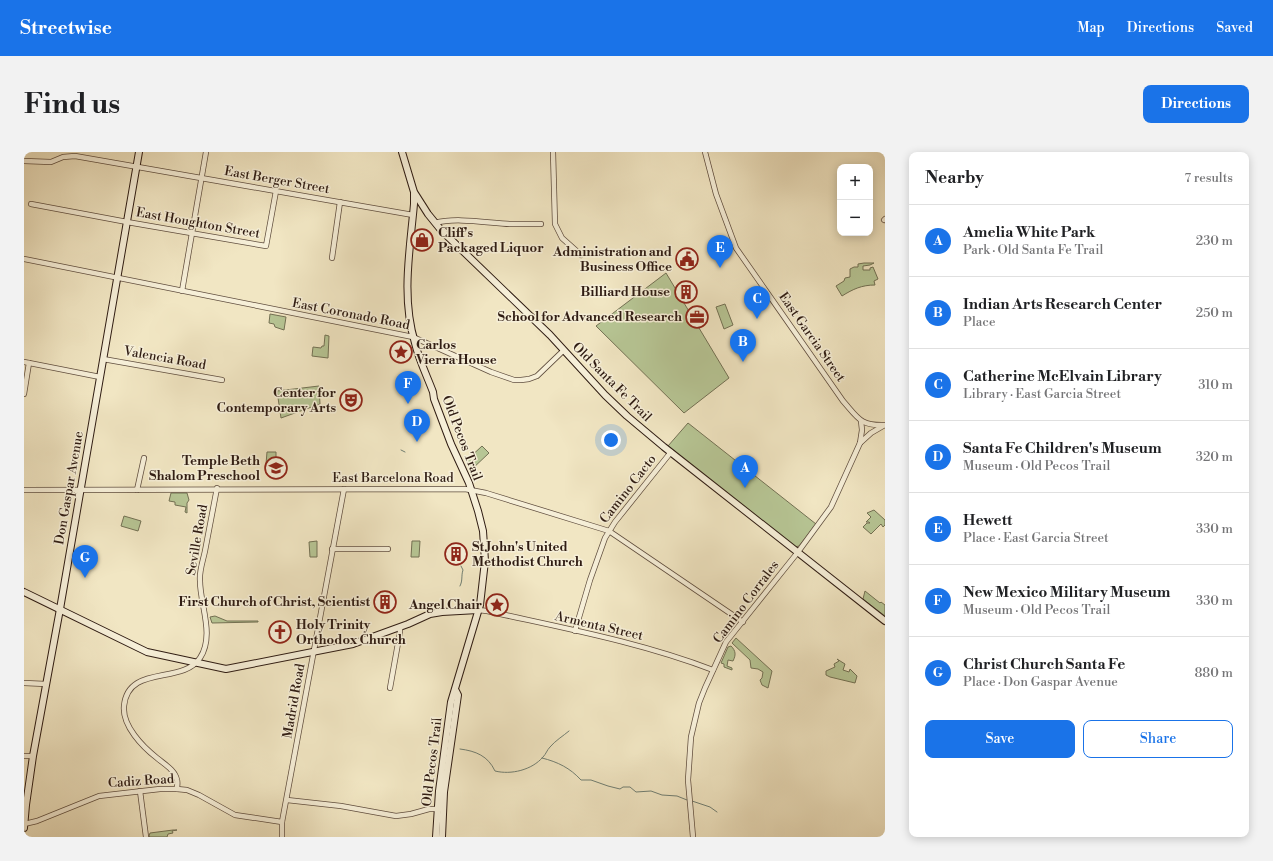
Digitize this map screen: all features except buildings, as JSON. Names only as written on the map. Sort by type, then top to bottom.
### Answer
[{"type":"street","name":"Don Gaspar Avenue","points":[[24,828],[33,756],[139,152]]},
{"type":"street","points":[[182,291],[206,152]]},
{"type":"street","name":"Old Santa Fe Trail","points":[[402,152],[414,192],[435,223],[448,238],[545,330],[619,409],[671,452],[885,621]]},
{"type":"street","points":[[553,152],[555,224],[562,238],[581,255]]},
{"type":"street","name":"East Garcia Street","points":[[705,152],[716,194],[736,248],[843,401],[861,421]]},
{"type":"street","name":"East Berger Street","points":[[24,161],[51,162],[70,155],[413,215]]},
{"type":"street","name":"East Houghton Street","points":[[31,204],[266,246],[276,191]]},
{"type":"street","name":"Old Pecos Trail","points":[[414,192],[407,278],[408,303],[413,337],[433,392],[434,399],[471,490],[482,525],[484,543],[484,571],[478,610],[456,691],[453,694],[451,702],[436,837]]},
{"type":"street","points":[[332,258],[340,202]]},
{"type":"street","points":[[413,215],[418,212],[425,212],[428,214]]},
{"type":"street","points":[[435,223],[442,221],[468,221],[510,224],[541,224]]},
{"type":"street","name":"East Coronado Road","points":[[24,259],[413,337],[503,377],[521,380],[537,376],[564,350]]},
{"type":"street","name":"Valencia Road","points":[[103,359],[222,380]]},
{"type":"street","points":[[24,394],[26,363],[100,377]]},
{"type":"street","points":[[861,421],[884,426]]},
{"type":"street","name":"Camino Corrales","points":[[693,837],[688,780],[691,737],[699,703],[726,642],[798,552],[831,507],[860,443],[862,430],[861,421]]},
{"type":"street","name":"Camino Corrales","points":[[860,443],[871,433],[884,426]]},
{"type":"street","name":"Camino Cacto","points":[[575,631],[590,580],[605,538],[671,452]]},
{"type":"street","points":[[138,490],[144,458]]},
{"type":"street","name":"East Barcelona Road","points":[[24,490],[217,488],[471,490],[486,493],[609,531],[743,622]]},
{"type":"street","name":"Seville Road","points":[[195,663],[200,658],[207,638],[200,580],[217,488]]},
{"type":"street","name":"Madrid Road","points":[[282,837],[282,822],[344,489]]},
{"type":"street","points":[[332,549],[388,549]]},
{"type":"street","points":[[24,592],[142,650],[158,656],[229,669],[353,644],[400,627],[430,614],[478,610]]},
{"type":"street","name":"Armenta Street","points":[[478,610],[659,651],[683,658],[713,670]]},
{"type":"street","points":[[390,688],[400,627]]},
{"type":"street","points":[[177,789],[178,780],[172,770],[150,752],[129,728],[125,721],[124,706],[130,690],[140,681],[182,671],[195,663]]},
{"type":"street","points":[[24,683],[46,684]]},
{"type":"street","points":[[24,756],[33,756]]},
{"type":"street","name":"Cadiz Road","points":[[24,824],[37,821],[99,796],[140,791],[177,789],[187,790],[199,795],[235,815],[282,822]]},
{"type":"street","points":[[140,791],[146,837]]},
{"type":"street","points":[[287,800],[340,806],[396,816],[412,814],[424,809],[440,808]]},
{"type":"street","name":"Old Pecos Trail","points":[[440,808],[442,837]]},
{"type":"green space","points":[[874,263],[863,266],[863,270],[870,270],[870,268],[873,267],[878,279],[874,281],[875,285],[858,288],[842,296],[836,286],[844,281],[845,278],[850,277],[850,269],[858,267],[858,264]]},
{"type":"green space","points":[[666,273],[729,378],[684,413],[596,326]]},
{"type":"green space","points":[[725,304],[733,325],[724,329],[716,307]]},
{"type":"green space","points":[[270,314],[286,317],[284,330],[275,327],[274,324],[269,323]]},
{"type":"green space","points":[[325,335],[329,336],[328,358],[312,356],[313,347],[321,348],[324,346]]},
{"type":"green space","points":[[319,386],[320,404],[281,418],[277,391]]},
{"type":"green space","points":[[688,423],[816,524],[799,546],[795,547],[668,446]]},
{"type":"green space","points":[[482,446],[489,453],[471,470],[467,460]]},
{"type":"green space","points":[[267,452],[276,452],[276,464],[266,464]]},
{"type":"green space","points":[[171,493],[187,493],[189,500],[187,503],[187,513],[185,512],[186,507],[175,505],[175,502],[169,501]]},
{"type":"green space","points":[[874,510],[885,520],[885,525],[883,527],[881,524],[871,534],[863,527],[867,523],[870,523],[866,522],[871,517],[867,513]]},
{"type":"green space","points":[[124,516],[141,521],[138,531],[121,526]]},
{"type":"green space","points":[[317,541],[317,557],[310,557],[309,542]]},
{"type":"green space","points":[[412,541],[420,541],[419,557],[411,557]]},
{"type":"green space","points":[[865,591],[880,603],[881,602],[885,605],[885,616],[863,599]]},
{"type":"green space","points":[[215,616],[227,621],[258,622],[212,623],[210,617]]},
{"type":"green space","points":[[736,638],[772,671],[768,688],[762,685],[760,680],[763,672],[758,669],[751,668],[750,660],[732,643]]},
{"type":"green space","points":[[731,646],[735,651],[735,657],[733,661],[728,660],[727,666],[732,668],[732,670],[724,667],[724,664],[721,663],[728,647]]},
{"type":"green space","points":[[837,659],[845,664],[843,670],[849,672],[850,669],[857,676],[855,683],[826,675],[826,671],[835,667],[834,664],[839,661]]},
{"type":"green space","points":[[177,830],[172,831],[173,833],[168,834],[167,837],[149,836],[150,833]]},
{"type":"waterway","points":[[401,450],[405,452]]},
{"type":"waterway","points":[[460,586],[463,570],[461,566]]},
{"type":"waterway","points":[[460,749],[481,755],[489,762],[495,771],[514,772],[533,765],[544,756],[552,745],[569,731]]},
{"type":"waterway","points":[[542,758],[563,766],[573,772],[581,780],[591,780],[620,789],[623,787],[630,787],[636,792],[651,791],[662,795],[677,796],[687,800]]},
{"type":"waterway","points":[[692,801],[710,807],[717,812]]},
{"type":"place","name":"Cliff's Packaged Liquor","points":[[422,240]]},
{"type":"place","name":"Administration and Business Office","points":[[687,259]]},
{"type":"place","name":"Hewett","points":[[720,268]]},
{"type":"place","name":"Billiard House","points":[[686,292]]},
{"type":"place","name":"School for Advanced Research","points":[[697,317]]},
{"type":"place","name":"Catherine McElvain Library","points":[[757,319]]},
{"type":"place","name":"Carlos Vierra House","points":[[401,352]]},
{"type":"place","name":"Indian Arts Research Center","points":[[743,362]]},
{"type":"place","name":"Center for Contemporary Arts","points":[[351,400]]},
{"type":"place","name":"New Mexico Military Museum","points":[[408,404]]},
{"type":"place","name":"Santa Fe Children's Museum","points":[[417,442]]},
{"type":"place","name":"Temple Beth Shalom Preschool","points":[[276,468]]},
{"type":"place","name":"Amelia White Park","points":[[745,488]]},
{"type":"place","name":"St John's United Methodist Church","points":[[456,554]]},
{"type":"place","name":"Christ Church Santa Fe","points":[[85,578]]},
{"type":"place","name":"First Church of Christ, Scientist","points":[[385,602]]},
{"type":"place","name":"Angel Chair","points":[[497,605]]},
{"type":"place","name":"Holy Trinity Orthodox Church","points":[[280,632]]}]
